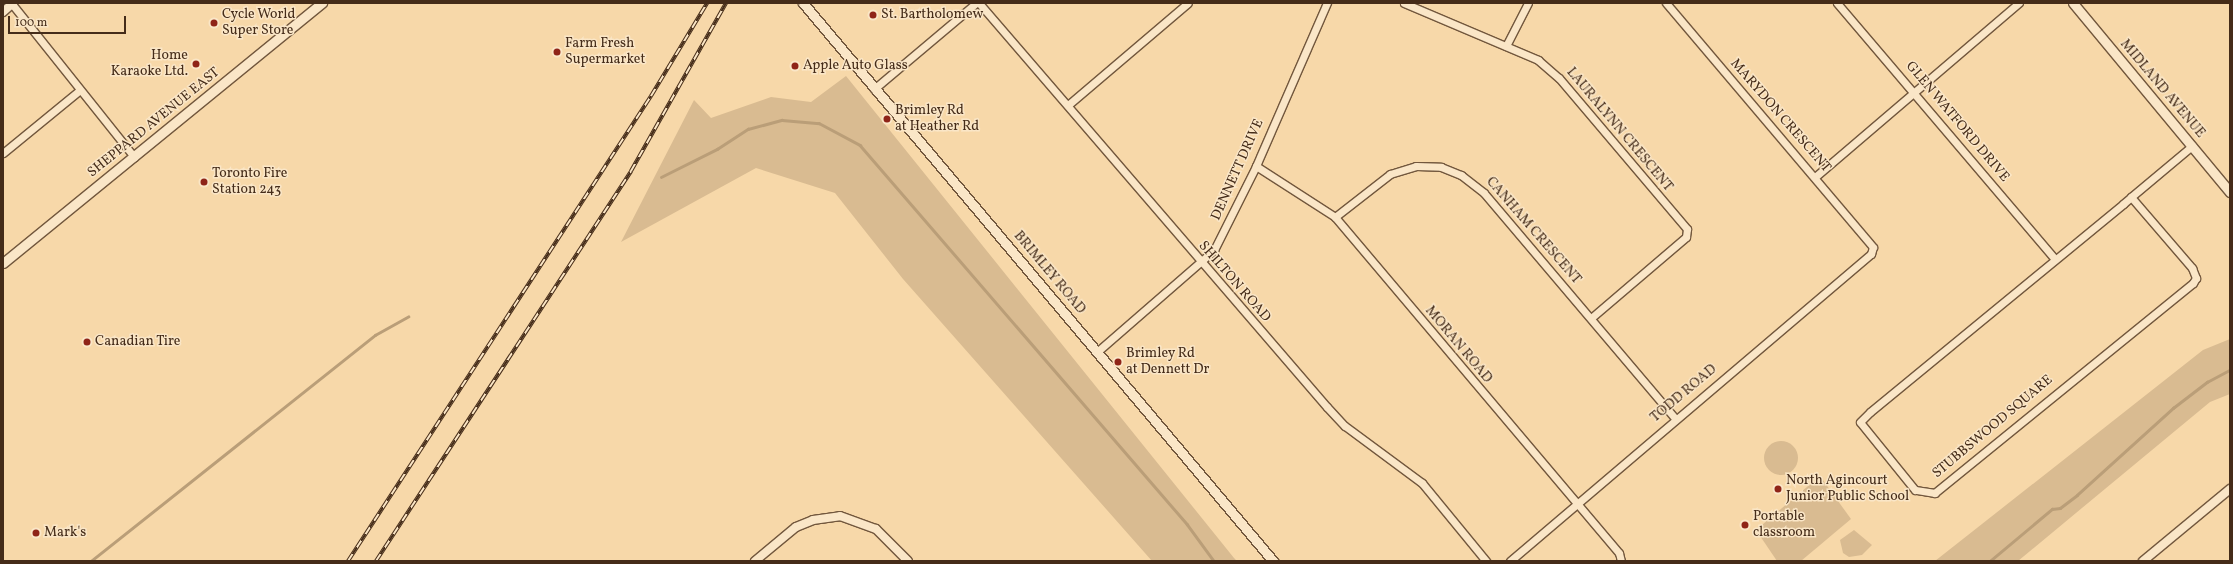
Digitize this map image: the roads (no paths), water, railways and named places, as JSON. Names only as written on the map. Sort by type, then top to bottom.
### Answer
[{"type":"main road","name":"SHEPPARD AVENUE EAST","points":[[3,264],[322,3]]},
{"type":"main road","name":"BRIMLEY ROAD","points":[[803,3],[874,89],[1098,351],[1273,561]]},
{"type":"main road","name":"MIDLAND AVENUE","points":[[2073,3],[2230,192]]},
{"type":"street","points":[[3,12],[13,3],[134,157]]},
{"type":"street","points":[[874,89],[976,3]]},
{"type":"street","name":"SHILTON ROAD","points":[[979,3],[1068,105],[1201,264],[1345,426],[1422,483],[1486,561]]},
{"type":"street","points":[[1068,105],[1188,3]]},
{"type":"street","name":"DENNETT DRIVE","points":[[1098,351],[1201,264],[1228,226],[1256,166],[1326,3]]},
{"type":"street","name":"LAURALYNN CRESCENT","points":[[1404,3],[1538,60],[1559,78],[1686,229],[1686,237],[1591,318]]},
{"type":"street","points":[[1506,46],[1528,3]]},
{"type":"street","name":"MARYDON CRESCENT","points":[[1666,3],[1873,247]]},
{"type":"street","name":"GLEN WATFORD DRIVE","points":[[1838,3],[2055,259]]},
{"type":"street","points":[[1815,177],[2019,3]]},
{"type":"street","points":[[3,153],[80,90]]},
{"type":"street","name":"STUBBSWOOD SQUARE","points":[[2131,197],[2192,268],[2196,278],[1935,493],[1915,490],[1860,422],[2192,146]]},
{"type":"street","name":"MORAN ROAD","points":[[1256,166],[1335,217],[1575,503],[1619,553],[1621,561]]},
{"type":"street","name":"CANHAM CRESCENT","points":[[1335,217],[1390,174],[1416,166],[1450,170],[1484,193],[1675,418]]},
{"type":"street","name":"TODD ROAD","points":[[1510,561],[1575,503],[1871,254],[1873,247]]},
{"type":"street","points":[[2143,561],[2230,489]]},
{"type":"street","points":[[755,561],[796,527],[812,520],[840,516],[876,529],[908,561]]},
{"type":"waterway","points":[[661,177],[717,149],[748,129],[782,120],[819,123],[860,145],[1187,524],[1214,561]]},
{"type":"waterway","points":[[91,561],[375,335],[408,317]]},
{"type":"waterway","points":[[1990,561],[2052,509],[2060,508],[2077,495],[2173,408],[2207,382],[2230,370]]},
{"type":"railway","points":[[348,561],[651,96],[707,3]]},
{"type":"railway","points":[[376,561],[631,171],[726,3]]},
{"type":"place","name":"St. Bartholomew","points":[[873,15]]},
{"type":"place","name":"Cycle World Super Store","points":[[214,23]]},
{"type":"place","name":"Farm Fresh Supermarket","points":[[557,52]]},
{"type":"place","name":"Home Karaoke Ltd.","points":[[196,64]]},
{"type":"place","name":"Apple Auto Glass","points":[[795,66]]},
{"type":"place","name":"Brimley Rd at Heather Rd","points":[[887,119]]},
{"type":"place","name":"Toronto Fire Station 243","points":[[204,182]]},
{"type":"place","name":"Canadian Tire","points":[[87,342]]},
{"type":"place","name":"Brimley Rd at Dennett Dr","points":[[1118,362]]},
{"type":"place","name":"North Agincourt Junior Public School","points":[[1778,489]]},
{"type":"place","name":"Portable classroom","points":[[1745,525]]},
{"type":"place","name":"Mark's","points":[[36,533]]}]
